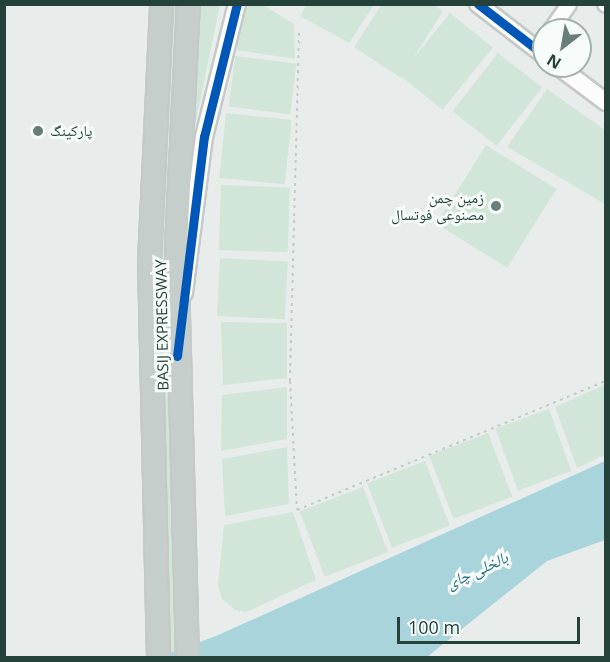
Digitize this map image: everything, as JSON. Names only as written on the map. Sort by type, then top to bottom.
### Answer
[{"type":"highway","name":"BASIJ EXPRESSWAY","points":[[158,651],[149,261],[161,4]]},
{"type":"highway","name":"BASIJ EXPRESSWAY","points":[[187,652],[177,356],[188,4]]},
{"type":"street","points":[[177,356],[204,137],[237,4]]},
{"type":"street","points":[[478,4],[532,42]]},
{"type":"street","points":[[559,18],[570,4]]},
{"type":"street","points":[[574,78],[606,102]]},
{"type":"path","points":[[299,33],[290,381],[297,510],[606,381]]},
{"type":"green space","points":[[307,4],[374,5],[349,43],[300,16]]},
{"type":"green space","points":[[382,4],[434,5],[443,11],[401,78],[354,47]]},
{"type":"green space","points":[[171,5],[178,5],[168,147],[177,658],[169,657],[161,147]]},
{"type":"green space","points":[[196,5],[220,5],[196,120],[186,215]]},
{"type":"green space","points":[[245,5],[263,5],[294,24],[295,59],[237,50]]},
{"type":"green space","points":[[450,13],[493,48],[442,110],[400,75]]},
{"type":"green space","points":[[498,53],[542,87],[497,146],[452,111]]},
{"type":"green space","points":[[235,56],[297,64],[290,114],[229,107]]},
{"type":"green space","points":[[547,89],[605,130],[605,204],[507,147]]},
{"type":"green space","points":[[226,113],[292,120],[285,185],[219,178]]},
{"type":"green space","name":"زمین چمن مصنوعی فوتسال","points":[[486,145],[556,189],[507,268],[437,224]]},
{"type":"green space","points":[[221,185],[290,187],[288,252],[219,250]]},
{"type":"green space","points":[[220,258],[288,262],[285,319],[217,316]]},
{"type":"green space","points":[[221,322],[287,323],[287,378],[223,385]]},
{"type":"green space","points":[[604,385],[605,455],[577,468],[555,407]]},
{"type":"green space","points":[[287,387],[287,439],[221,451],[222,395]]},
{"type":"green space","points":[[549,409],[572,471],[518,491],[495,428]]},
{"type":"green space","points":[[488,433],[512,496],[454,519],[429,456]]},
{"type":"green space","points":[[287,447],[289,504],[225,516],[222,459]]},
{"type":"green space","points":[[425,461],[450,525],[392,548],[367,483]]},
{"type":"green space","points":[[363,487],[388,552],[325,577],[300,511]]},
{"type":"green space","points":[[293,512],[316,580],[246,612],[235,610],[222,599],[218,585],[224,525]]},
{"type":"water","name":"بالخلی چای","points":[[605,461],[605,540],[547,561],[427,657],[157,658],[216,636]]},
{"type":"cycle path","points":[[177,356],[204,137],[237,4]]},
{"type":"cycle path","points":[[478,4],[532,46]]},
{"type":"place","name":"پارکینگ","points":[[38,131]]},
{"type":"place","name":"زمین چمن مصنوعی فوتسال","points":[[496,206]]}]
